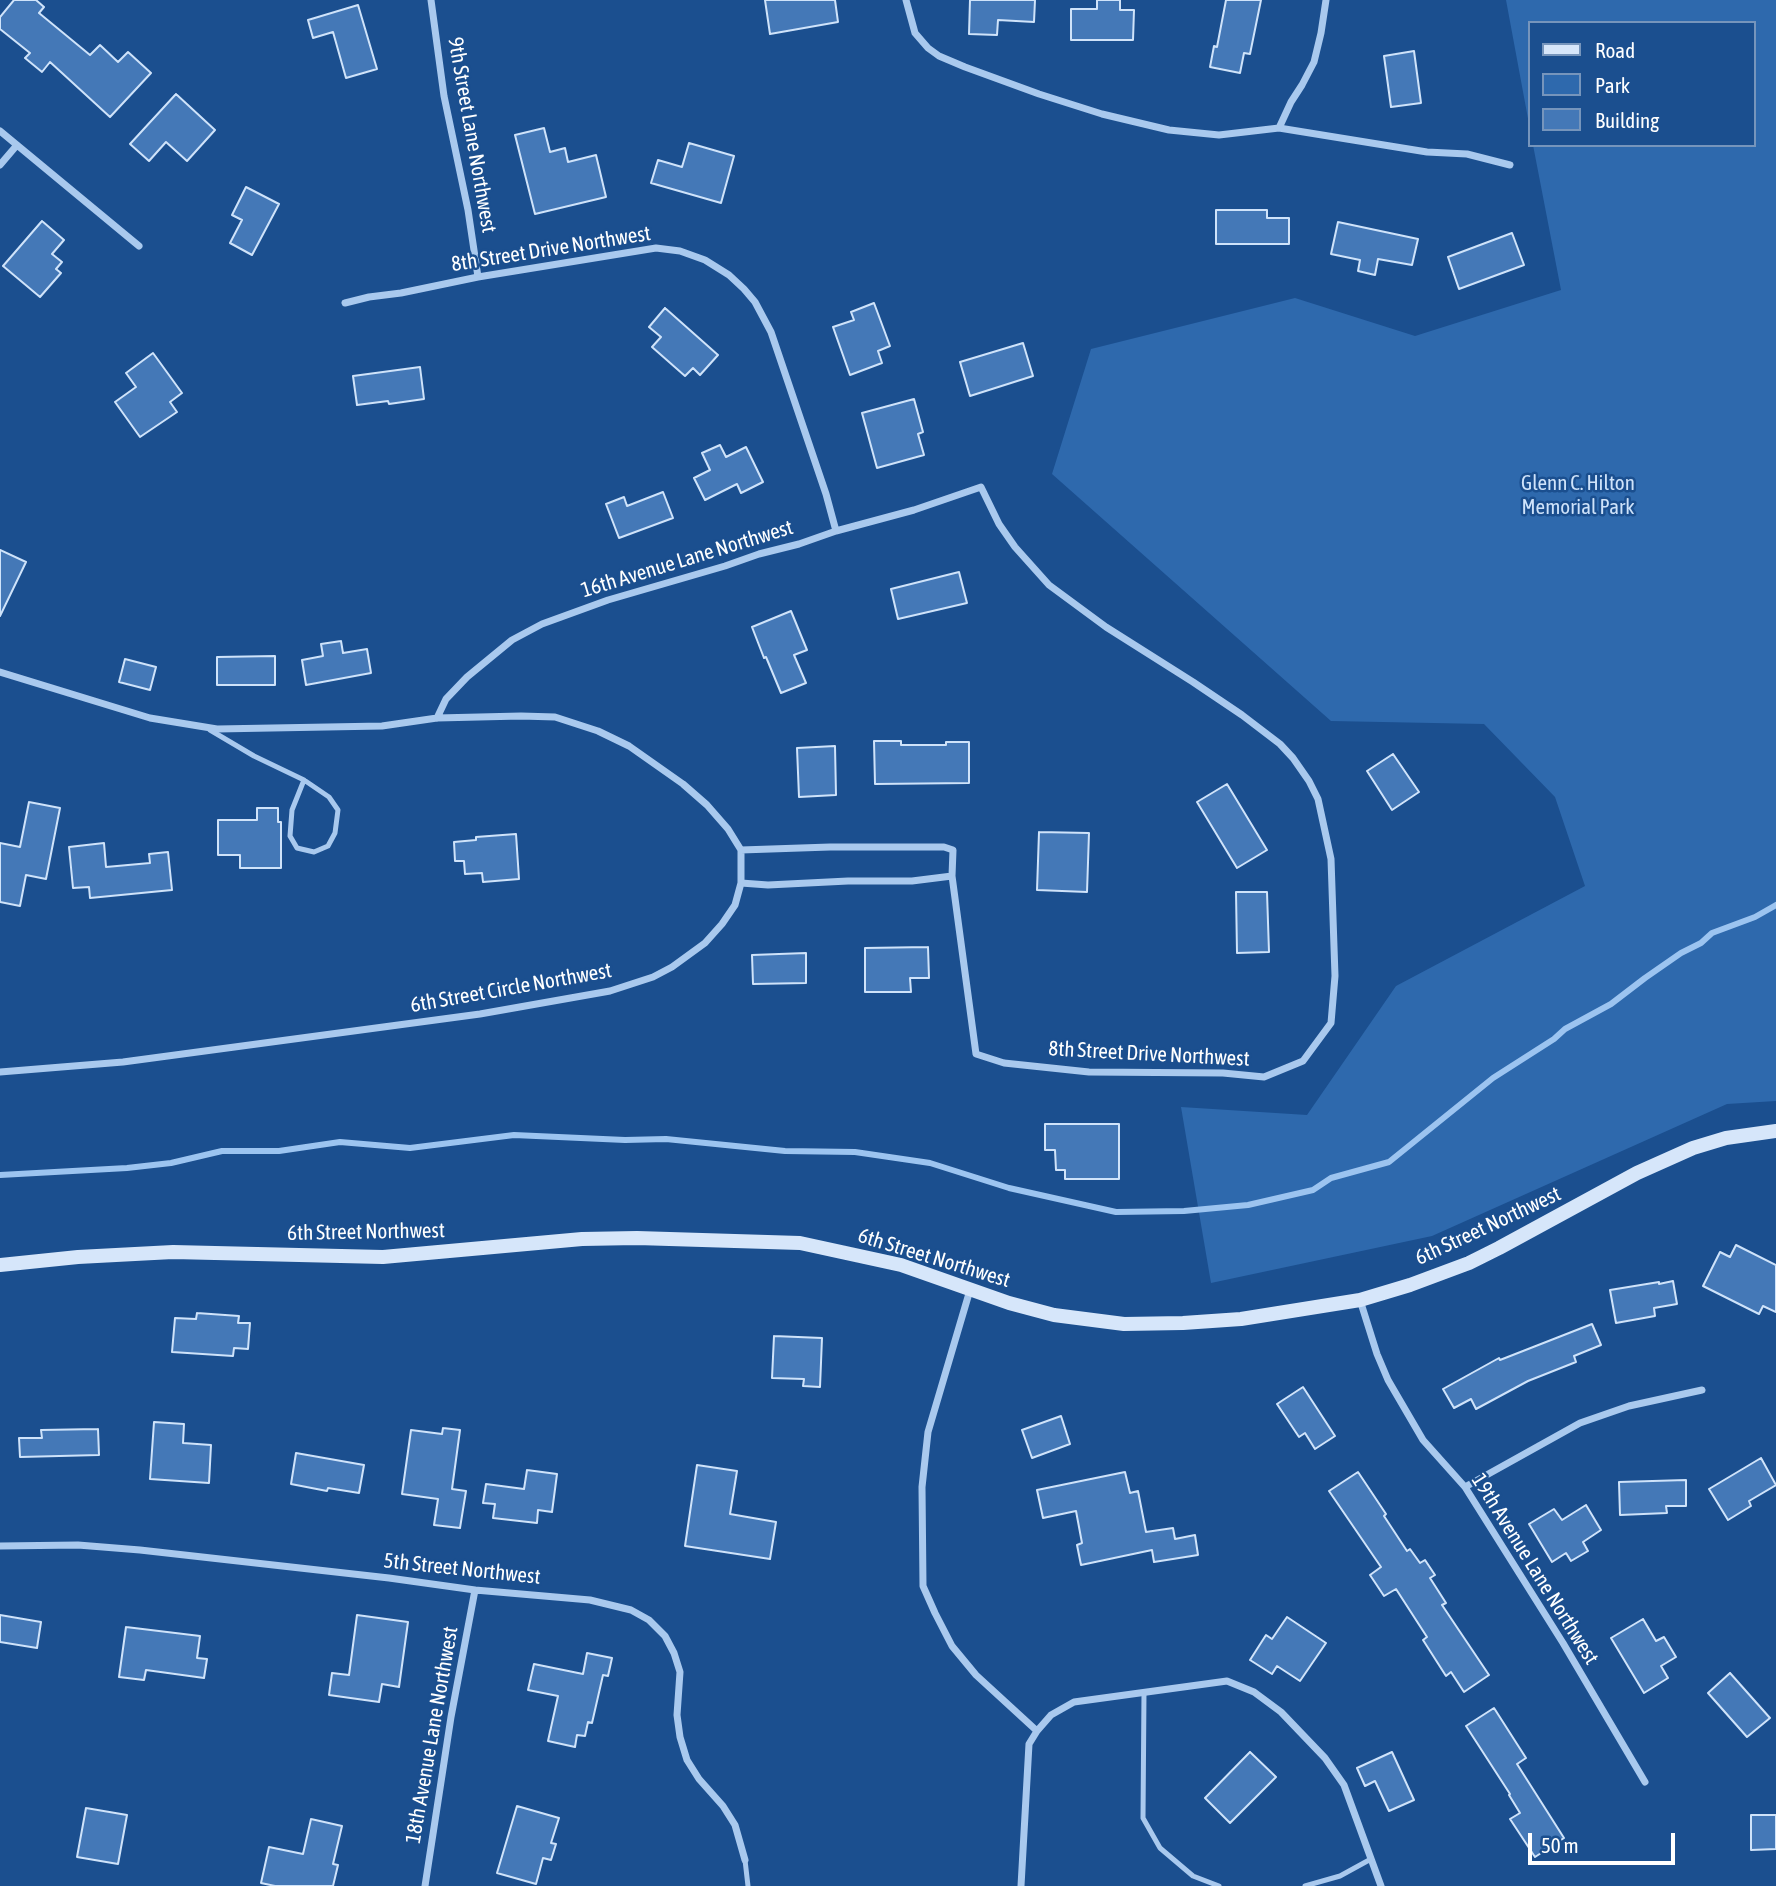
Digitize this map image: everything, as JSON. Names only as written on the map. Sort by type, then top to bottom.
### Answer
[{"type":"street","name":"9th Street Lane Northwest","points":[[431,0],[444,96],[468,210],[478,277]]},
{"type":"street","points":[[906,0],[915,33],[939,56],[1039,94],[1102,114],[1169,130],[1219,135],[1279,128],[1427,152],[1467,154],[1510,165]]},
{"type":"street","points":[[1279,128],[1314,62],[1326,0]]},
{"type":"street","points":[[0,131],[139,246]]},
{"type":"street","points":[[0,165],[17,145]]},
{"type":"street","name":"8th Street Drive Northwest","points":[[345,303],[478,277],[656,248],[680,251],[705,260],[729,275],[744,289],[755,302],[771,332],[836,531]]},
{"type":"street","name":"8th Street Drive Northwest","points":[[952,876],[976,1054],[1004,1063],[1089,1072],[1223,1073],[1264,1077],[1303,1060],[1331,1023],[1335,976],[1331,859],[1318,799],[1309,780],[1280,744],[1242,715],[1106,627],[1049,585],[1015,547],[999,524],[981,487]]},
{"type":"street","name":"16th Avenue Lane Northwest","points":[[437,718],[446,699],[467,677],[512,640],[542,624],[608,600],[914,510],[981,487]]},
{"type":"street","points":[[0,672],[150,718],[208,728],[292,729],[382,726],[437,718],[555,717],[598,731],[629,746],[683,784],[708,805],[741,850],[944,847],[953,850],[952,876],[912,881],[768,885],[741,883]]},
{"type":"street","name":"6th Street Circle Northwest","points":[[0,1072],[123,1062],[480,1014],[610,991],[653,977],[705,943],[735,905],[741,883],[741,850]]},
{"type":"street","name":"6th Street Northwest","points":[[0,1265],[102,1255],[173,1252],[383,1256],[582,1239],[800,1243],[901,1265],[1009,1303],[1054,1315],[1124,1324],[1241,1319],[1360,1300],[1410,1285],[1469,1263],[1637,1173],[1693,1148],[1726,1138],[1776,1131]]},
{"type":"street","points":[[970,1289],[928,1432],[922,1487],[923,1586],[952,1646],[976,1675],[1037,1731]]},
{"type":"street","name":"19th Avenue Lane Northwest","points":[[1360,1300],[1388,1380],[1423,1440],[1465,1487],[1563,1643],[1645,1782]]},
{"type":"street","points":[[1465,1487],[1580,1423],[1629,1406],[1702,1390]]},
{"type":"street","name":"5th Street Northwest","points":[[0,1546],[78,1545],[127,1549],[475,1590],[590,1600],[631,1610],[649,1620],[665,1636],[674,1653],[680,1672],[677,1715],[687,1760],[735,1825],[745,1860]]},
{"type":"street","name":"18th Avenue Lane Northwest","points":[[425,1886],[451,1717],[475,1590]]},
{"type":"street","points":[[1021,1886],[1029,1744],[1051,1715],[1074,1702],[1227,1681],[1254,1692],[1281,1712],[1325,1758],[1344,1784],[1381,1886]]},
{"type":"lane","points":[[208,728],[254,756],[303,780],[329,797],[338,810],[335,833],[328,846],[314,852],[297,848],[290,836],[292,810],[303,780]]},
{"type":"lane","points":[[1144,1693],[1143,1818],[1160,1848],[1193,1876],[1219,1886]]},
{"type":"lane","points":[[1305,1886],[1340,1876],[1371,1859]]},
{"type":"lane","points":[[745,1860],[748,1886]]},
{"type":"green space","name":"Glenn C. Hilton Memorial Park","points":[[1506,0],[1776,0],[1776,1101],[1727,1104],[1432,1236],[1211,1283],[1181,1107],[1307,1115],[1396,986],[1585,886],[1555,797],[1484,724],[1331,721],[1052,474],[1091,349],[1295,298],[1415,336],[1561,290],[1533,147],[1755,147],[1755,21],[1528,21],[1528,119]]},
{"type":"building","points":[[14,0],[36,0],[44,7],[39,13],[90,55],[100,45],[118,62],[128,52],[151,73],[110,117],[50,62],[42,72],[25,58],[30,53],[0,29],[0,17]]},
{"type":"building","points":[[765,0],[835,0],[838,22],[770,34]]},
{"type":"building","points":[[970,0],[1035,0],[1034,22],[998,20],[997,35],[969,34]]},
{"type":"building","points":[[1097,0],[1120,0],[1120,10],[1134,10],[1133,40],[1071,40],[1071,9],[1097,9]]},
{"type":"building","points":[[1226,0],[1261,0],[1250,54],[1244,53],[1240,73],[1210,67],[1214,46],[1217,47]]},
{"type":"building","points":[[358,5],[377,69],[346,78],[333,32],[313,38],[308,20]]},
{"type":"building","points":[[1414,51],[1421,103],[1391,107],[1384,56]]},
{"type":"building","points":[[176,94],[215,130],[187,161],[166,142],[149,161],[130,144]]},
{"type":"building","points":[[544,128],[550,152],[565,148],[568,162],[596,155],[606,197],[535,214],[515,135]]},
{"type":"building","points":[[689,143],[734,156],[721,203],[651,183],[658,160],[682,167]]},
{"type":"building","points":[[246,187],[279,204],[252,255],[230,243],[242,220],[232,215]]},
{"type":"building","points":[[1216,210],[1267,210],[1267,218],[1289,218],[1289,244],[1216,244]]},
{"type":"building","points":[[42,221],[64,240],[52,254],[62,262],[56,269],[61,273],[40,297],[3,266]]},
{"type":"building","points":[[1338,222],[1418,239],[1412,265],[1378,259],[1375,275],[1358,271],[1360,260],[1331,254]]},
{"type":"building","points":[[1512,233],[1524,265],[1459,289],[1448,257]]},
{"type":"building","points":[[874,303],[890,346],[878,351],[882,363],[850,375],[833,327],[854,320],[851,312]]},
{"type":"building","points":[[665,308],[718,355],[700,375],[693,368],[685,376],[652,347],[661,337],[649,327]]},
{"type":"building","points":[[1023,343],[1033,376],[970,396],[960,362]]},
{"type":"building","points":[[153,353],[182,393],[170,402],[177,412],[140,437],[115,402],[136,387],[126,373]]},
{"type":"building","points":[[420,367],[424,399],[357,405],[353,376]]},
{"type":"building","points":[[914,399],[923,432],[918,434],[924,455],[877,468],[862,413]]},
{"type":"building","points":[[720,445],[726,457],[746,447],[763,482],[741,493],[737,484],[705,500],[694,478],[710,470],[702,453]]},
{"type":"building","points":[[663,492],[673,518],[619,538],[606,504],[624,497],[627,506]]},
{"type":"building","points":[[0,550],[26,562],[0,616]]},
{"type":"building","points":[[959,572],[967,603],[898,619],[891,589]]},
{"type":"building","points":[[791,611],[807,650],[794,655],[806,683],[781,693],[752,627]]},
{"type":"building","points":[[341,641],[343,653],[367,649],[371,673],[306,685],[302,660],[323,656],[321,644]]},
{"type":"building","points":[[275,656],[275,685],[217,685],[217,657]]},
{"type":"building","points":[[125,659],[156,667],[150,690],[119,682]]},
{"type":"building","points":[[874,741],[901,741],[901,745],[969,742],[969,783],[875,784]]},
{"type":"building","points":[[835,746],[836,795],[799,797],[797,748]]},
{"type":"building","points":[[1393,754],[1419,792],[1392,810],[1367,771]]},
{"type":"building","points":[[1227,784],[1267,850],[1237,868],[1197,802]]},
{"type":"building","points":[[29,802],[60,808],[46,879],[26,875],[20,906],[0,902],[0,843],[20,847]]},
{"type":"building","points":[[257,808],[278,808],[278,822],[281,822],[281,868],[240,868],[240,855],[218,855],[218,820],[257,820]]},
{"type":"building","points":[[1039,832],[1089,833],[1087,892],[1037,890]]},
{"type":"building","points":[[516,834],[519,879],[483,882],[482,873],[465,874],[464,861],[455,861],[454,842],[476,840],[476,837]]},
{"type":"building","points":[[104,843],[106,867],[150,863],[149,854],[168,852],[172,890],[90,898],[89,887],[73,888],[69,847]]},
{"type":"building","points":[[1236,892],[1267,892],[1269,952],[1237,953]]},
{"type":"building","points":[[928,947],[929,978],[910,978],[911,992],[865,992],[865,948]]},
{"type":"building","points":[[806,953],[806,983],[753,984],[752,955]]},
{"type":"building","points":[[1045,1124],[1119,1124],[1119,1179],[1065,1179],[1065,1170],[1056,1170],[1055,1150],[1045,1150]]},
{"type":"building","points":[[1736,1245],[1776,1265],[1776,1312],[1763,1306],[1759,1314],[1703,1286],[1720,1252],[1730,1257]]},
{"type":"building","points":[[1673,1281],[1677,1304],[1654,1308],[1655,1316],[1616,1323],[1610,1290]]},
{"type":"building","points":[[197,1313],[239,1316],[238,1323],[250,1323],[248,1349],[234,1348],[233,1356],[172,1352],[175,1318],[196,1319]]},
{"type":"building","points":[[1592,1324],[1601,1345],[1574,1356],[1576,1362],[1528,1381],[1476,1409],[1471,1399],[1454,1408],[1443,1389],[1499,1358],[1500,1360]]},
{"type":"building","points":[[774,1336],[822,1338],[820,1387],[803,1386],[804,1379],[772,1378]]},
{"type":"building","points":[[1303,1387],[1335,1436],[1315,1449],[1305,1433],[1299,1437],[1277,1404]]},
{"type":"building","points":[[1061,1416],[1070,1444],[1032,1458],[1022,1430]]},
{"type":"building","points":[[154,1422],[184,1424],[183,1443],[211,1445],[209,1483],[150,1479]]},
{"type":"building","points":[[443,1428],[460,1430],[452,1489],[466,1491],[460,1528],[434,1525],[438,1499],[402,1494],[411,1430],[442,1434]]},
{"type":"building","points":[[98,1429],[99,1455],[20,1457],[19,1438],[42,1438],[41,1430]]},
{"type":"building","points":[[296,1453],[364,1465],[359,1493],[328,1488],[327,1491],[291,1484]]},
{"type":"building","points":[[1761,1458],[1776,1485],[1749,1501],[1751,1506],[1728,1520],[1709,1489]]},
{"type":"building","points":[[697,1465],[737,1471],[730,1514],[776,1522],[770,1559],[685,1546]]},
{"type":"building","points":[[527,1470],[557,1474],[552,1512],[538,1510],[537,1523],[493,1518],[495,1504],[483,1503],[486,1484],[524,1489]]},
{"type":"building","points":[[1125,1472],[1130,1493],[1138,1491],[1146,1532],[1173,1528],[1175,1539],[1195,1535],[1198,1555],[1154,1562],[1152,1550],[1081,1565],[1077,1545],[1082,1543],[1076,1511],[1043,1518],[1037,1490]]},
{"type":"building","points":[[1358,1472],[1407,1551],[1410,1549],[1420,1563],[1425,1560],[1435,1575],[1430,1578],[1446,1603],[1442,1605],[1489,1675],[1464,1692],[1451,1672],[1446,1676],[1423,1640],[1427,1637],[1396,1589],[1384,1596],[1370,1575],[1381,1567],[1329,1491]]},
{"type":"building","points":[[1686,1480],[1686,1506],[1666,1506],[1667,1513],[1620,1515],[1619,1482]]},
{"type":"building","points":[[1586,1505],[1601,1530],[1583,1542],[1588,1551],[1571,1561],[1566,1553],[1552,1562],[1529,1524],[1554,1509],[1562,1520]]},
{"type":"building","points":[[0,1615],[41,1622],[37,1648],[0,1642]]},
{"type":"building","points":[[357,1615],[408,1622],[399,1687],[382,1684],[379,1702],[329,1695],[332,1673],[349,1675]]},
{"type":"building","points":[[1287,1617],[1326,1643],[1300,1681],[1277,1666],[1272,1674],[1250,1660],[1266,1635],[1272,1639]]},
{"type":"building","points":[[1643,1619],[1656,1641],[1664,1637],[1676,1657],[1661,1666],[1668,1678],[1644,1693],[1611,1638]]},
{"type":"building","points":[[126,1627],[200,1636],[197,1658],[207,1659],[204,1678],[146,1670],[144,1680],[119,1677]]},
{"type":"building","points":[[587,1653],[612,1658],[608,1676],[603,1675],[592,1723],[588,1722],[585,1736],[577,1735],[575,1747],[548,1741],[558,1696],[528,1690],[534,1664],[583,1674]]},
{"type":"building","points":[[1730,1673],[1770,1718],[1747,1737],[1708,1693]]},
{"type":"building","points":[[1494,1708],[1526,1758],[1517,1764],[1564,1838],[1535,1857],[1510,1819],[1520,1813],[1510,1794],[1466,1726]]},
{"type":"building","points":[[1250,1752],[1276,1777],[1230,1823],[1205,1798]]},
{"type":"building","points":[[1392,1752],[1414,1800],[1389,1811],[1375,1781],[1365,1786],[1357,1768]]},
{"type":"building","points":[[517,1806],[559,1818],[551,1843],[556,1844],[551,1860],[543,1858],[536,1884],[497,1873]]},
{"type":"building","points":[[86,1808],[127,1815],[118,1864],[77,1857]]},
{"type":"building","points":[[1751,1815],[1776,1815],[1776,1849],[1751,1850]]},
{"type":"building","points":[[311,1819],[342,1826],[333,1864],[338,1865],[333,1886],[275,1886],[261,1883],[269,1847],[303,1854]]},
{"type":"waterway","points":[[0,1175],[127,1168],[171,1163],[222,1151],[279,1151],[340,1142],[410,1148],[514,1135],[666,1139],[785,1151],[855,1152],[930,1163],[1009,1188],[1116,1212],[1184,1211],[1248,1205],[1313,1190],[1331,1178],[1389,1162],[1493,1078],[1565,1029],[1611,1004],[1712,933],[1755,917],[1776,905]]}]
